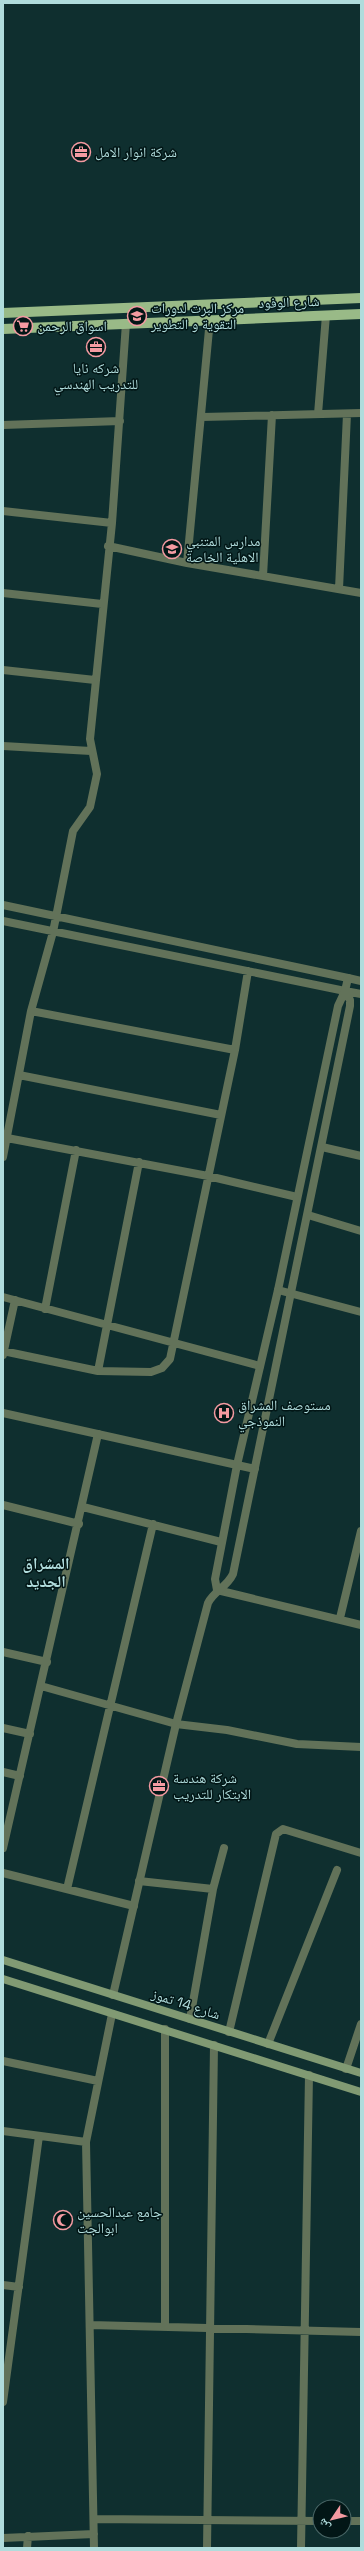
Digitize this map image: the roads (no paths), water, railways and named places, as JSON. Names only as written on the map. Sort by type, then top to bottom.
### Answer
[{"type":"main road","name":"شارع الوفود","points":[[3,313],[361,298]]},
{"type":"main road","name":"شارع الوفود","points":[[3,329],[210,319],[361,314]]},
{"type":"main road","name":"شارع 14 تموز","points":[[3,1960],[361,2073]]},
{"type":"main road","points":[[3,1979],[361,2092]]},
{"type":"street","points":[[318,414],[326,315]]},
{"type":"street","points":[[187,563],[210,319]]},
{"type":"street","points":[[3,1157],[31,1011],[53,932],[73,831],[90,807],[97,774],[90,750],[102,604],[112,523],[126,323]]},
{"type":"street","points":[[202,416],[361,413]]},
{"type":"street","points":[[339,589],[347,414]]},
{"type":"street","points":[[263,576],[272,415]]},
{"type":"street","points":[[3,425],[120,421]]},
{"type":"street","points":[[3,511],[112,523]]},
{"type":"street","points":[[108,546],[187,563],[361,593]]},
{"type":"street","points":[[3,593],[102,604]]},
{"type":"street","points":[[3,670],[95,680]]},
{"type":"street","points":[[3,746],[90,750]]},
{"type":"street","points":[[3,905],[361,981]]},
{"type":"street","points":[[3,921],[361,994]]},
{"type":"street","points":[[15,1300],[3,1352],[98,1371],[151,1372],[162,1368],[170,1359],[172,1343],[235,1050],[248,971]]},
{"type":"street","points":[[217,1590],[215,1579],[237,1465],[278,1290],[338,1006],[345,991],[348,978]]},
{"type":"street","points":[[113,1995],[176,1724],[208,1603],[217,1590],[227,1584],[233,1574],[322,1148],[350,1006],[350,1000],[345,991]]},
{"type":"street","points":[[31,1011],[235,1050]]},
{"type":"street","points":[[19,1075],[221,1115]]},
{"type":"street","points":[[7,1138],[208,1176],[297,1197]]},
{"type":"street","points":[[322,1148],[361,1156]]},
{"type":"street","points":[[45,1309],[76,1150]]},
{"type":"street","points":[[98,1371],[139,1162]]},
{"type":"street","points":[[308,1215],[361,1231]]},
{"type":"street","points":[[278,1290],[361,1312]]},
{"type":"street","points":[[3,1297],[260,1366]]},
{"type":"street","points":[[3,1413],[255,1469]]},
{"type":"street","points":[[3,1848],[83,1507],[98,1434]]},
{"type":"street","points":[[3,1505],[79,1524]]},
{"type":"street","points":[[83,1507],[221,1542]]},
{"type":"street","points":[[66,1889],[111,1707],[153,1524]]},
{"type":"street","points":[[340,1618],[361,1531]]},
{"type":"street","points":[[217,1590],[340,1618],[361,1625]]},
{"type":"street","points":[[3,1652],[47,1662]]},
{"type":"street","points":[[41,1686],[111,1707],[176,1724],[227,1730],[297,1744],[361,1747]]},
{"type":"street","points":[[3,1728],[30,1734]]},
{"type":"street","points":[[3,1772],[20,1776]]},
{"type":"street","points":[[229,2032],[276,1834],[283,1829],[361,1853]]},
{"type":"street","points":[[190,2020],[213,1889],[224,1848]]},
{"type":"street","points":[[268,2044],[337,1870]]},
{"type":"street","points":[[3,1873],[134,1906]]},
{"type":"street","points":[[139,1881],[213,1889]]},
{"type":"street","points":[[94,2548],[95,2519],[86,2142],[112,2014]]},
{"type":"street","points":[[346,2069],[361,2024]]},
{"type":"street","points":[[164,2327],[165,2030]]},
{"type":"street","points":[[207,2548],[214,2046]]},
{"type":"street","points":[[3,2060],[98,2081]]},
{"type":"street","points":[[301,2548],[309,2075]]},
{"type":"street","points":[[3,2131],[86,2142]]},
{"type":"street","points":[[3,2402],[39,2136]]},
{"type":"street","points":[[3,2285],[19,2287]]},
{"type":"street","points":[[90,2325],[361,2332]]},
{"type":"street","points":[[95,2519],[312,2521]]},
{"type":"street","points":[[3,2538],[94,2534]]},
{"type":"street","points":[[27,2548],[28,2536]]},
{"type":"place","name":"شركة انوار الامل","points":[[81,152]]},
{"type":"place","name":"مركز البرت لدورات التقوية و التطوير","points":[[137,316]]},
{"type":"place","name":"اسواق الرحمن","points":[[23,326]]},
{"type":"place","name":"شركه نايا للتدريب الهندسي","points":[[96,347]]},
{"type":"place","name":"مدارس المتنبي الاهلية الخاصة","points":[[172,549]]},
{"type":"place","name":"مستوصف المشراق النموذجي","points":[[224,1413]]},
{"type":"place","name":"شركة هندسة الابتكار للتدريب","points":[[159,1786]]},
{"type":"place","name":"جامع عبدالحسين ابوالجت","points":[[63,2220]]},
{"type":"district","name":"المشراق الجديد","points":[[46,1572]]}]
